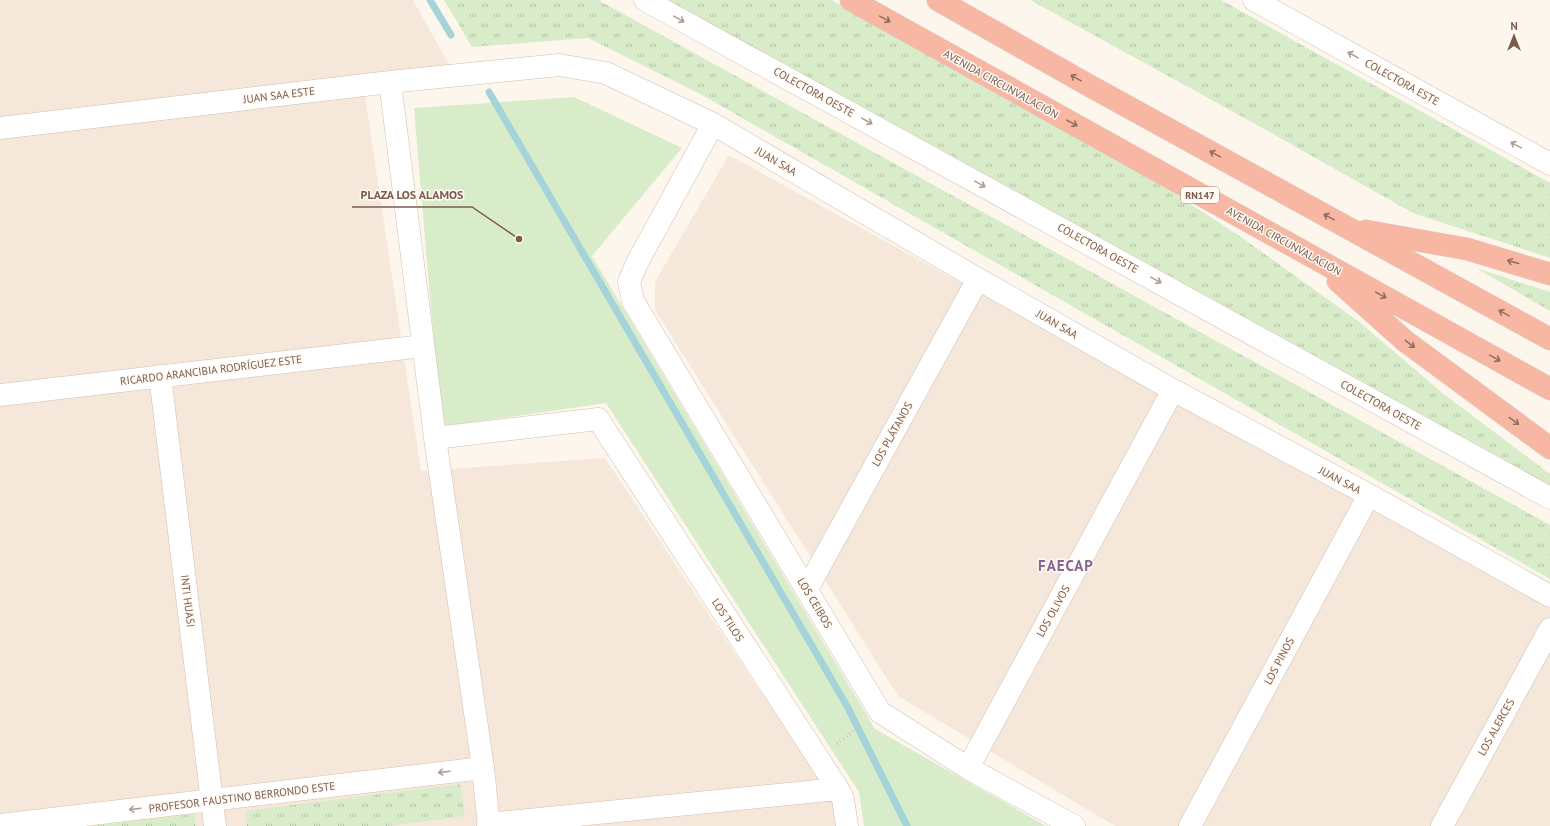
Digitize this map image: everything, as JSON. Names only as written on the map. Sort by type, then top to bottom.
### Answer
[{"type":"highway","name":"AVENIDA CIRCUNVALACIÓN","points":[[851,0],[1550,389]]},
{"type":"highway","points":[[938,0],[1090,86],[1550,339]]},
{"type":"highway","points":[[1350,228],[1467,249],[1550,274]]},
{"type":"highway","points":[[1307,254],[1405,341],[1550,448]]},
{"type":"street","name":"COLECTORA OESTE","points":[[645,0],[1550,498]]},
{"type":"street","name":"COLECTORA ESTE","points":[[1254,0],[1550,164]]},
{"type":"street","name":"JUAN SAA ESTE","points":[[0,128],[390,82],[559,65]]},
{"type":"street","name":"JUAN SAA","points":[[559,65],[606,73],[713,124],[978,279],[1173,390],[1369,495],[1550,596]]},
{"type":"street","points":[[390,82],[435,438],[483,768],[484,826],[838,789]]},
{"type":"street","name":"LOS CEIBOS","points":[[713,124],[637,263],[629,282],[633,301],[880,712],[968,768],[1074,826]]},
{"type":"street","name":"LOS PLÁTANOS","points":[[807,590],[978,279]]},
{"type":"street","name":"RICARDO ARANCIBIA RODRÍGUEZ ESTE","points":[[0,395],[423,346]]},
{"type":"street","name":"INTI HUASI","points":[[160,376],[215,826]]},
{"type":"street","name":"LOS OLIVOS","points":[[968,768],[1173,390]]},
{"type":"street","name":"LOS TILOS","points":[[435,438],[598,419],[838,789],[843,799],[847,826]]},
{"type":"street","name":"LOS PINOS","points":[[1190,826],[1369,495]]},
{"type":"street","name":"LOS ALERCES","points":[[1442,826],[1550,629]]},
{"type":"street","name":"PROFESOR FAUSTINO BERRONDO ESTE","points":[[0,825],[483,768]]},
{"type":"path","points":[[837,751],[837,743],[880,712]]},
{"type":"shaded area","points":[[0,0],[413,0],[451,68],[362,75],[421,471],[605,458],[833,801],[836,826],[0,826]]},
{"type":"shaded area","points":[[729,155],[1550,608],[1550,826],[1115,826],[898,696],[655,310],[655,282]]},
{"type":"green space","points":[[444,0],[598,0],[1550,525],[1550,579],[702,95],[588,38],[472,47]]},
{"type":"green space","points":[[666,0],[832,0],[1143,173],[1241,237],[1358,321],[1445,395],[1550,474],[1550,489]]},
{"type":"green space","points":[[1030,0],[1221,0],[1550,183],[1550,258],[1413,213]]},
{"type":"green space","points":[[574,97],[682,148],[592,256],[875,729],[1046,826],[864,826],[859,792],[606,403],[441,427],[414,108]]},
{"type":"green space","points":[[1476,268],[1550,292],[1550,311]]},
{"type":"green space","points":[[460,784],[465,816],[387,826],[247,826],[245,811]]},
{"type":"green space","points":[[195,814],[196,826],[91,826]]},
{"type":"waterway","points":[[430,0],[451,35]]},
{"type":"waterway","points":[[489,92],[847,706],[907,826]]},
{"type":"place","name":"PLAZA LOS ALAMOS","points":[[519,239]]},
{"type":"district","name":"FAECAP","points":[[1066,566]]}]
